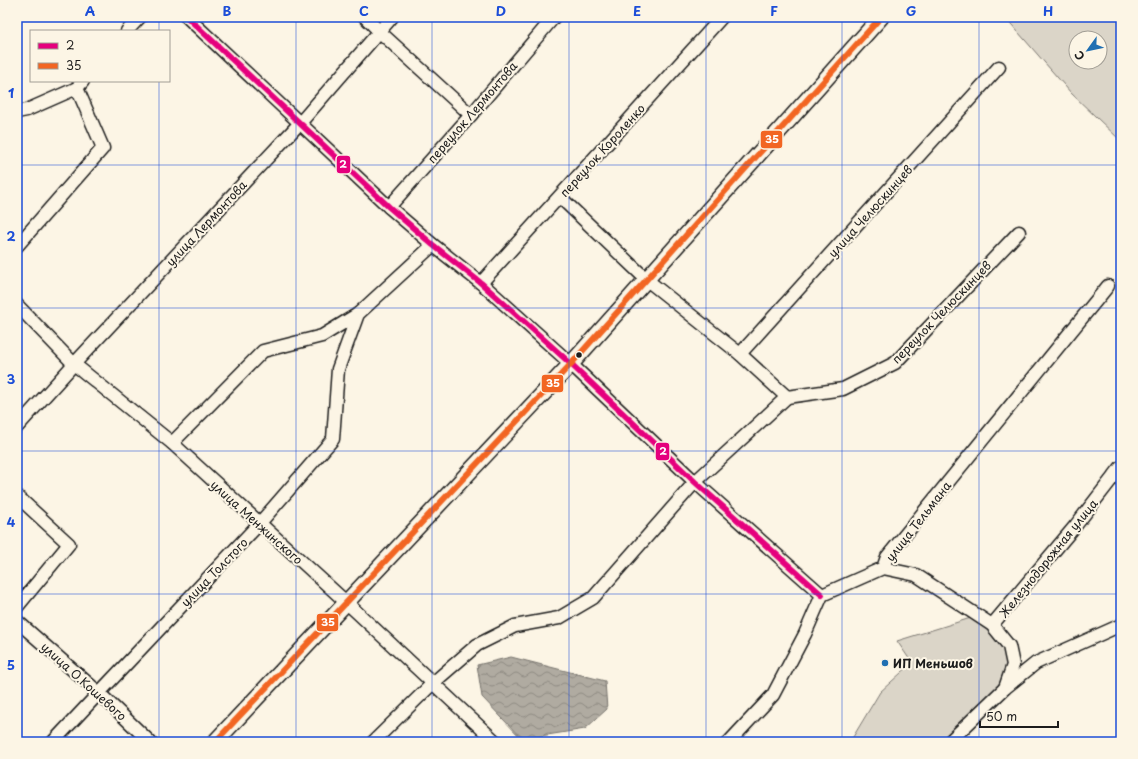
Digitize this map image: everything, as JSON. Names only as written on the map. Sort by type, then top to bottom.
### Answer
[{"type":"street","points":[[129,30],[140,17]]},
{"type":"street","points":[[187,17],[389,206],[433,245],[482,283],[571,364],[695,482],[822,595],[805,634],[773,695],[729,742]]},
{"type":"street","points":[[365,17],[471,115]]},
{"type":"street","name":"улица Лермонтова","points":[[17,427],[74,364],[300,124],[392,17]]},
{"type":"street","name":"переулок Лермонтова","points":[[389,206],[471,115],[554,17]]},
{"type":"street","name":"переулок Короленко","points":[[482,283],[722,17]]},
{"type":"street","points":[[215,742],[571,364],[881,17]]},
{"type":"street","name":"улица Челюскинцев","points":[[740,354],[999,67]]},
{"type":"street","points":[[17,112],[27,110],[80,84],[103,148],[17,246]]},
{"type":"street","points":[[373,742],[432,683],[477,645],[515,626],[559,618],[593,598],[695,482],[787,397],[740,354],[647,280],[560,197]]},
{"type":"street","name":"переулок Челюскинцев","points":[[787,397],[843,389],[895,363],[1018,232]]},
{"type":"street","name":"улица Толстого","points":[[172,443],[263,351],[322,336],[358,314],[433,245]]},
{"type":"street","name":"улица Тельмана","points":[[822,595],[883,568],[887,557],[1108,286]]},
{"type":"street","name":"улица Менжинского","points":[[17,305],[74,364],[172,443],[496,742]]},
{"type":"street","name":"улица Толстого","points":[[53,742],[259,524],[333,439],[338,369],[358,314]]},
{"type":"street","name":"Железнодорожная улица","points":[[883,568],[916,575],[992,625],[1121,467]]},
{"type":"street","points":[[17,496],[69,544],[17,607]]},
{"type":"street","name":"улица О.Кошевого","points":[[17,621],[99,692],[150,742]]},
{"type":"street","points":[[992,625],[1009,646],[1013,665],[1006,688]]},
{"type":"street","points":[[950,742],[1006,688],[1036,663],[1121,625]]},
{"type":"shaded area","points":[[1005,17],[1121,17],[1121,141],[1071,93]]},
{"type":"shaded area","points":[[974,617],[997,638],[1009,653],[1005,688],[949,742],[850,742],[880,692],[912,663],[897,641]]},
{"type":"water","points":[[511,657],[605,681],[607,709],[585,729],[522,739],[482,697],[477,665]]},
{"type":"transit line","name":"2","points":[[187,17],[389,207],[433,245],[481,283],[571,364],[695,482],[822,595]]},
{"type":"transit line","name":"35","points":[[215,742],[571,364],[881,17]]},
{"type":"place","name":"ИП Меньшов","points":[[885,663]]}]
